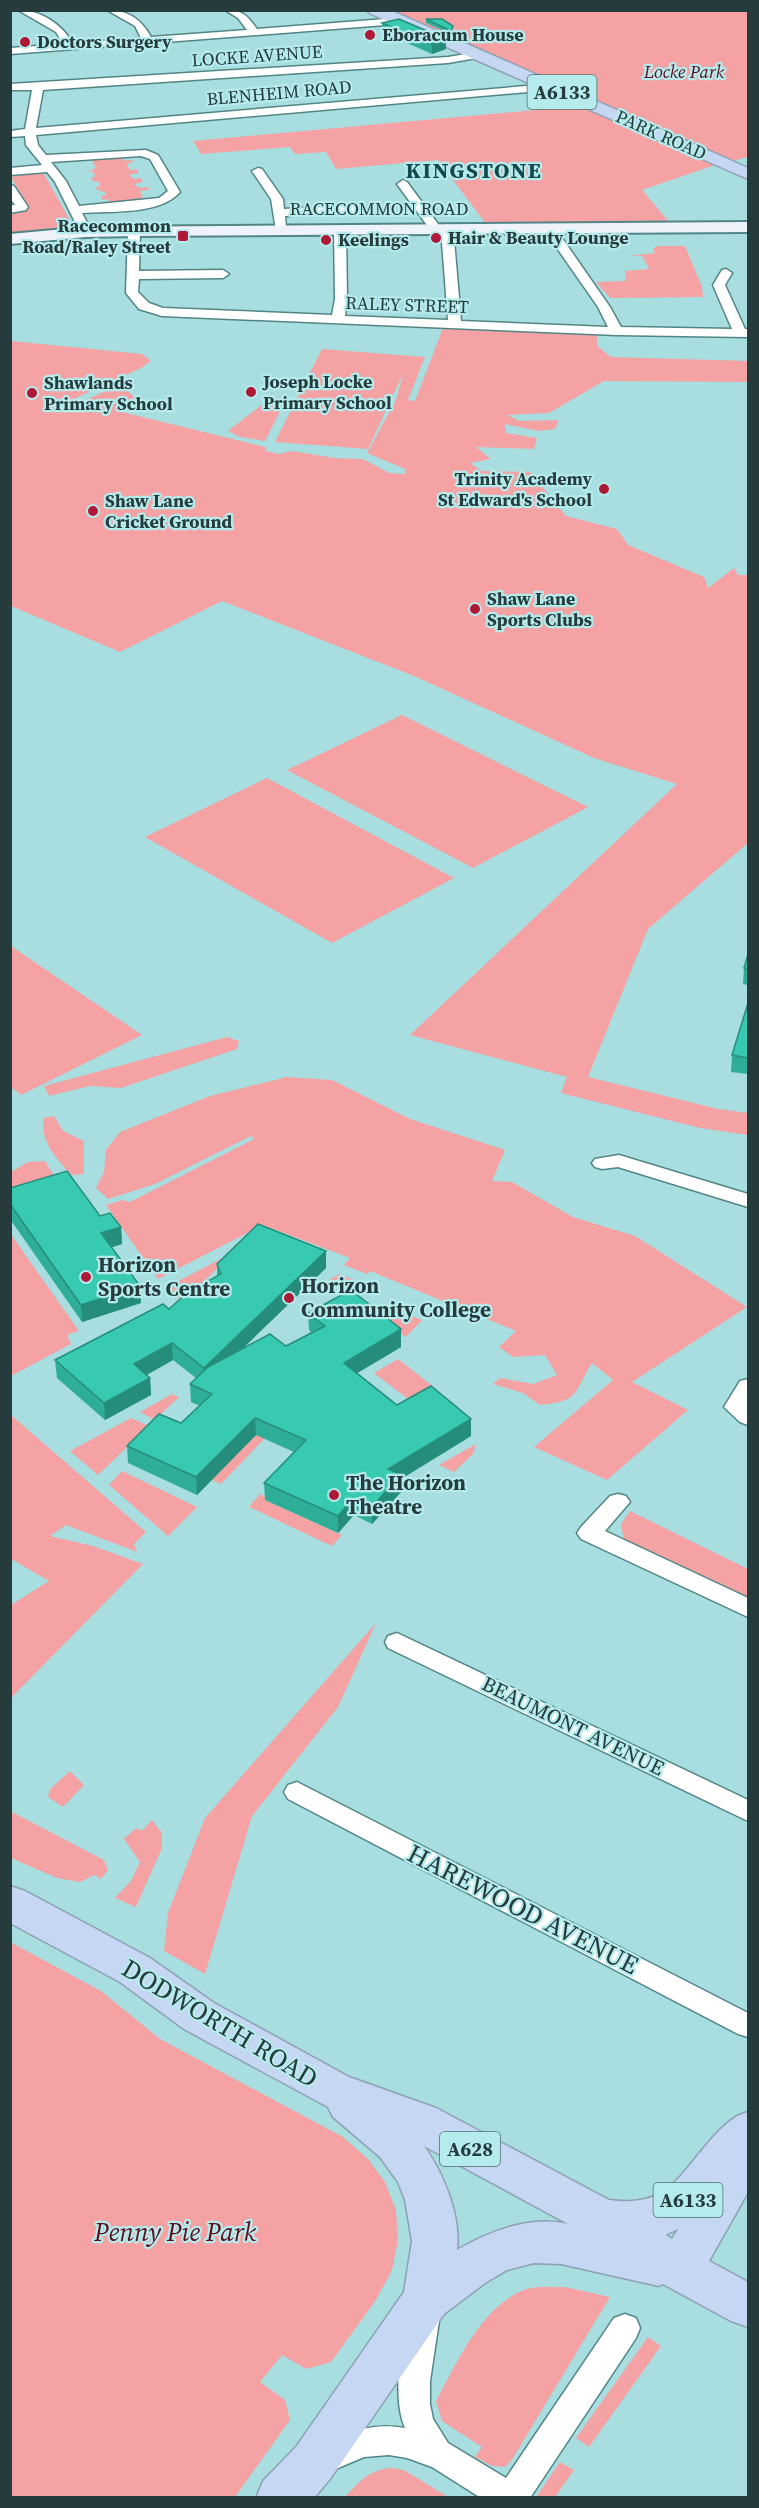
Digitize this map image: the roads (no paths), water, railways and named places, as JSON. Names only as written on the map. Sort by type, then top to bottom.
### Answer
[{"type":"highway","name":"PARK ROAD","points":[[375,10],[748,174]]},
{"type":"highway","name":"DODWORTH ROAD","points":[[10,1903],[135,1970],[199,2016],[333,2090],[420,2122],[602,2219],[679,2269],[748,2306]]},
{"type":"highway","name":"A628","points":[[333,2090],[396,2144],[416,2171],[428,2200],[435,2241],[427,2299]]},
{"type":"highway","name":"A6133","points":[[602,2219],[631,2223],[651,2220],[686,2203],[708,2174],[748,2131]]},
{"type":"highway","name":"A6133","points":[[679,2269],[712,2216],[748,2149]]},
{"type":"highway","name":"A628","points":[[281,2498],[308,2480],[427,2299],[468,2268],[496,2252],[534,2242],[561,2243],[679,2269]]},
{"type":"street","points":[[23,10],[60,30],[70,46]]},
{"type":"street","points":[[112,10],[139,24],[148,40]]},
{"type":"street","points":[[230,10],[242,16],[254,32]]},
{"type":"street","points":[[10,51],[398,21]]},
{"type":"street","name":"LOCKE AVENUE","points":[[10,87],[436,61],[478,55]]},
{"type":"street","points":[[38,87],[30,133],[32,145],[76,210],[87,232]]},
{"type":"street","name":"BLENHEIM ROAD","points":[[10,134],[550,87]]},
{"type":"street","points":[[10,172],[46,163],[142,152],[154,157],[174,192],[163,201],[152,204],[76,210]]},
{"type":"street","points":[[258,171],[277,200],[279,221]]},
{"type":"street","points":[[403,184],[442,229],[455,325]]},
{"type":"street","points":[[10,188],[22,207],[10,208]]},
{"type":"street","points":[[338,320],[341,299],[338,218],[352,209]]},
{"type":"street","name":"RACECOMMON ROAD","points":[[10,239],[87,232],[338,218],[442,229],[748,227]]},
{"type":"street","points":[[549,228],[604,307],[617,331]]},
{"type":"street","name":"RALEY STREET","points":[[134,231],[132,292],[144,306],[162,312],[617,331],[744,333]]},
{"type":"street","points":[[726,273],[719,285],[744,333]]},
{"type":"street","points":[[134,275],[223,274]]},
{"type":"street","points":[[602,1163],[619,1161],[748,1201]]},
{"type":"street","points":[[748,1386],[735,1407],[748,1417]]},
{"type":"street","points":[[618,1502],[590,1533],[748,1608]]},
{"type":"street","name":"BEAUMONT AVENUE","points":[[397,1642],[748,1811]]},
{"type":"street","name":"HAREWOOD AVENUE","points":[[297,1792],[748,2025]]},
{"type":"street","points":[[427,2299],[413,2394],[416,2414],[423,2432],[436,2452]]},
{"type":"street","points":[[308,2480],[367,2441],[384,2440],[436,2452],[510,2498],[625,2328]]},
{"type":"place","name":"Eboracum House","points":[[370,35]]},
{"type":"place","name":"Doctors Surgery","points":[[25,42]]},
{"type":"place","name":"Racecommon Road/Raley Street","points":[[183,236]]},
{"type":"place","name":"Hair & Beauty Lounge","points":[[436,238]]},
{"type":"place","name":"Keelings","points":[[326,240]]},
{"type":"place","name":"Joseph Locke Primary School","points":[[251,392]]},
{"type":"place","name":"Shawlands Primary School","points":[[32,393]]},
{"type":"place","name":"Trinity Academy St Edward's School","points":[[604,489]]},
{"type":"place","name":"Shaw Lane Cricket Ground","points":[[93,511]]},
{"type":"place","name":"Shaw Lane Sports Clubs","points":[[475,609]]},
{"type":"place","name":"Horizon Sports Centre","points":[[86,1277]]},
{"type":"place","name":"Horizon Community College","points":[[289,1298]]},
{"type":"place","name":"The Horizon Theatre","points":[[334,1495]]},
{"type":"district","name":"KINGSTONE","points":[[474,170]]},
{"type":"park label","name":"Locke Park","points":[[684,72]]},
{"type":"park label","name":"Penny Pie Park","points":[[175,2232]]}]
